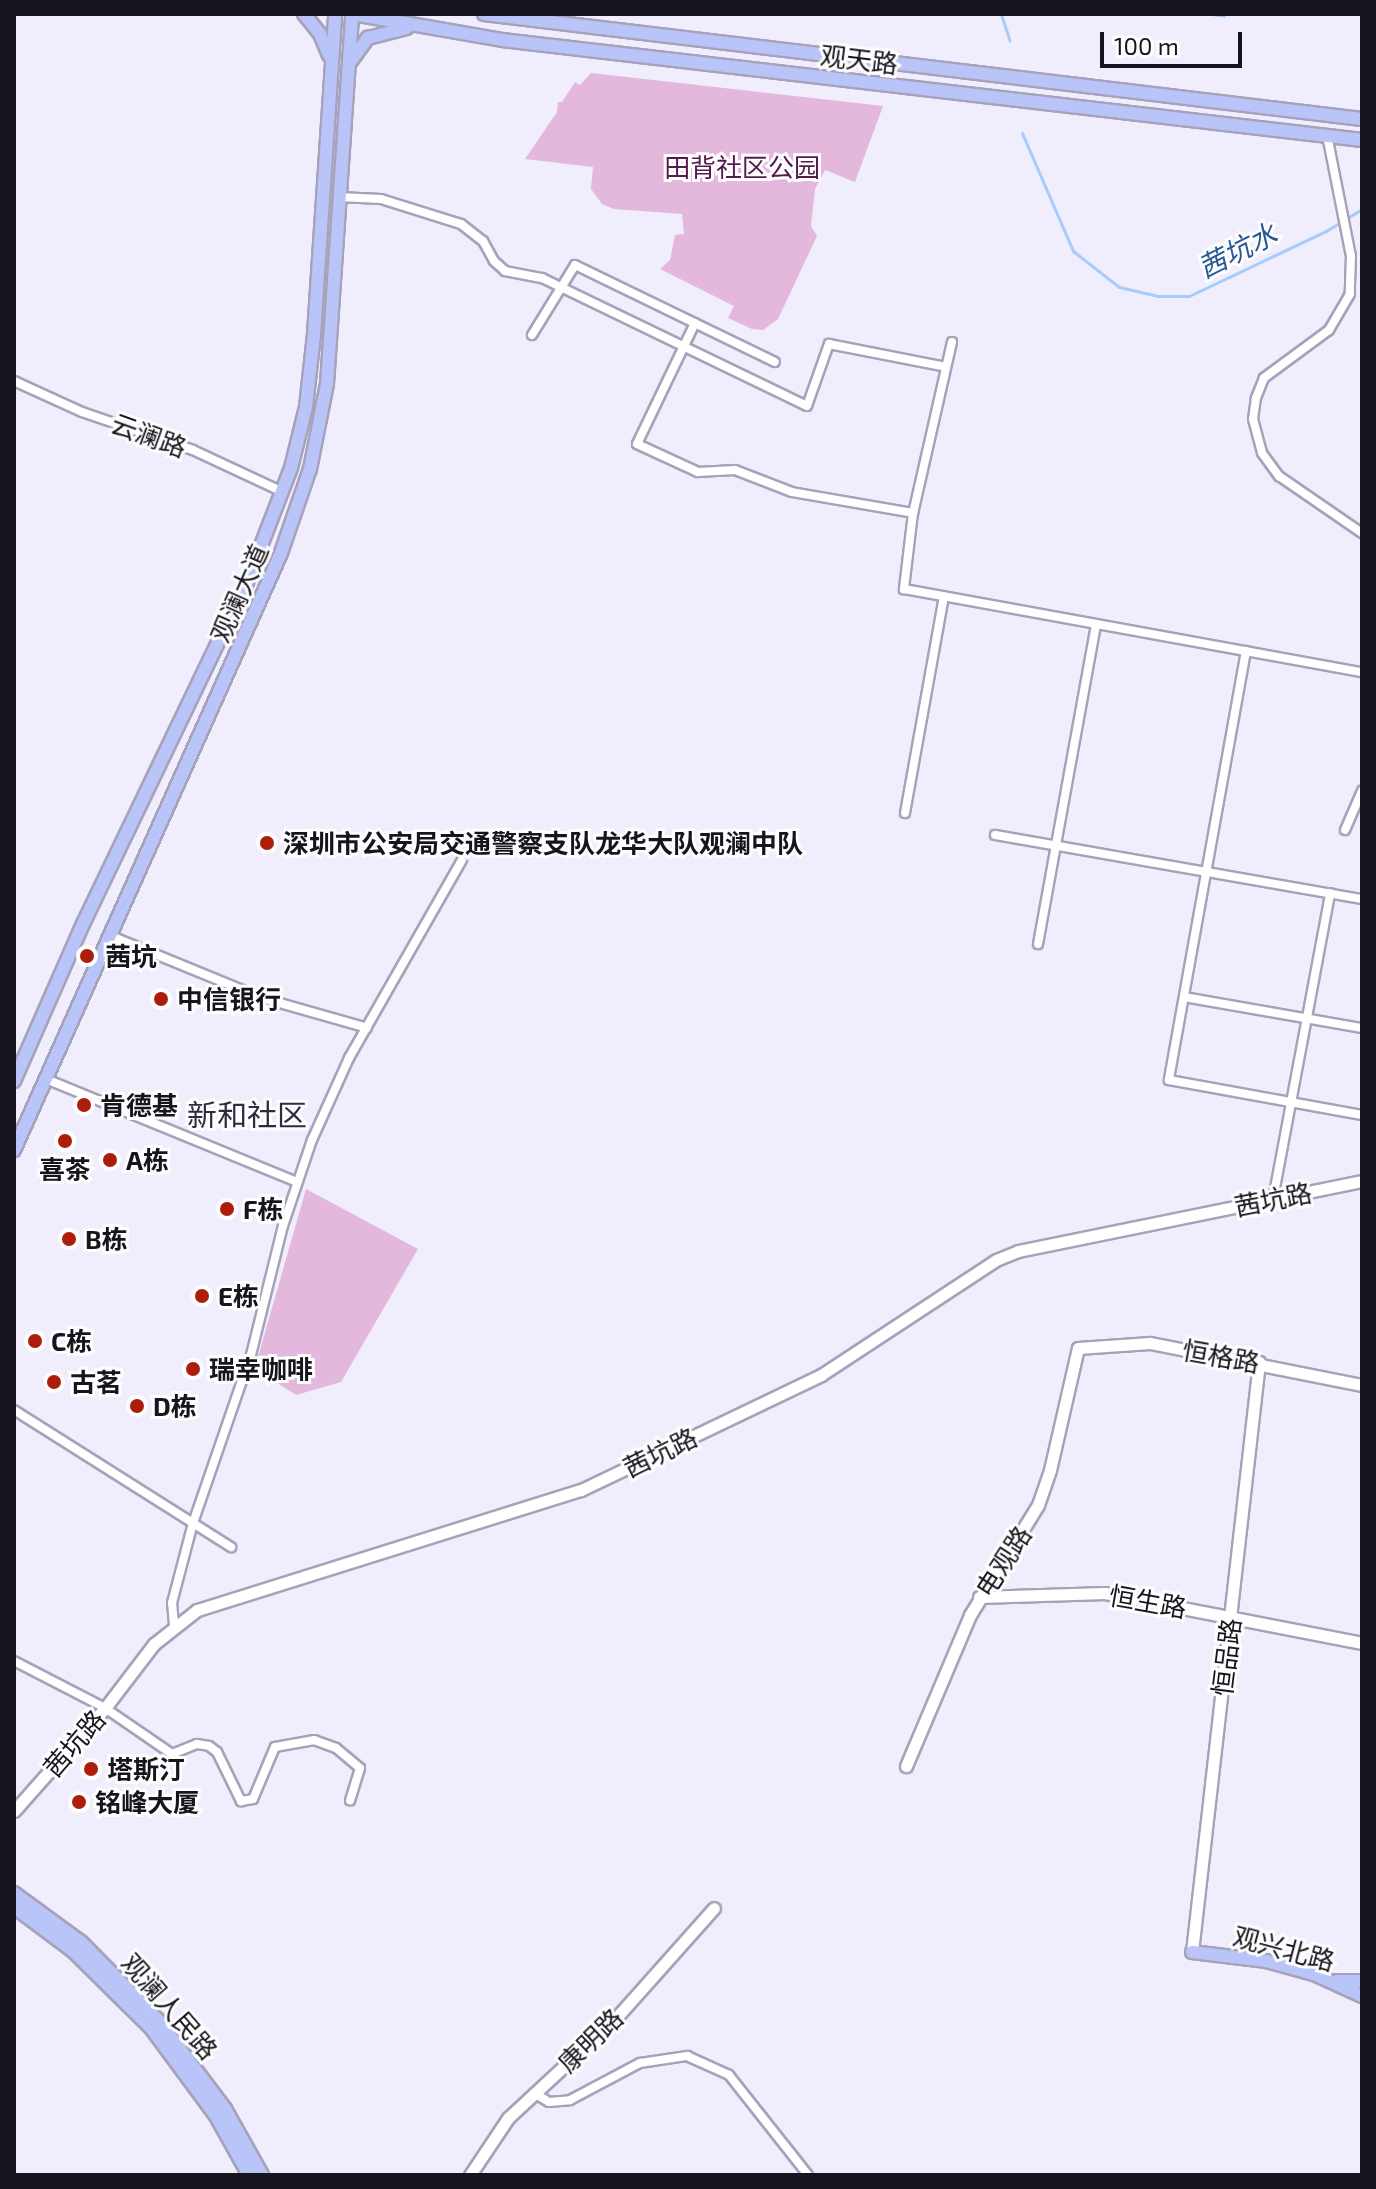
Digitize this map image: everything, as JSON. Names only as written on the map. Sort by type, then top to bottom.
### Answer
[{"type":"main road","points":[[304,14],[320,34],[331,66]]},
{"type":"main road","name":"观澜大道","points":[[14,1081],[83,924],[247,582],[283,492],[300,439],[310,377],[335,14]]},
{"type":"main road","name":"观澜大道","points":[[14,1150],[297,510],[321,424],[327,384],[352,14]]},
{"type":"main road","name":"观天路","points":[[352,14],[502,40],[1362,140]]},
{"type":"main road","name":"观天路","points":[[484,14],[1362,119]]},
{"type":"main road","points":[[502,40],[504,17]]},
{"type":"main road","points":[[348,71],[356,50],[368,38],[400,29],[428,28]]},
{"type":"main road","name":"观澜人民路","points":[[14,1893],[81,1942],[159,2021],[225,2109],[262,2175]]},
{"type":"main road","name":"观澜人民路","points":[[14,1907],[73,1951],[151,2028],[208,2104],[249,2175]]},
{"type":"main road","name":"观兴北路","points":[[1192,1952],[1266,1961],[1321,1978],[1362,1996]]},
{"type":"main road","points":[[1321,1978],[1362,1981]]},
{"type":"street","points":[[1327,135],[1352,278],[1342,313],[1321,338],[1280,363],[1264,378],[1256,398],[1253,419],[1262,453],[1279,476],[1362,533]]},
{"type":"street","points":[[339,197],[381,199],[461,224],[483,241],[494,261],[505,271],[542,278],[807,406],[829,344],[946,367]]},
{"type":"street","points":[[532,335],[575,265],[775,362]]},
{"type":"street","points":[[695,323],[637,444],[698,472],[735,470],[792,492],[913,513]]},
{"type":"street","points":[[952,342],[913,513],[904,589],[1362,672]]},
{"type":"street","name":"云澜路","points":[[14,381],[71,408],[193,450],[283,492]]},
{"type":"street","points":[[905,813],[944,596]]},
{"type":"street","points":[[1038,944],[1096,624]]},
{"type":"street","points":[[1246,651],[1169,1080],[1362,1115]]},
{"type":"street","points":[[1345,830],[1362,791]]},
{"type":"street","points":[[995,835],[1362,899]]},
{"type":"street","points":[[174,1625],[172,1603],[193,1523],[251,1355],[297,1182],[329,1098],[462,860]]},
{"type":"street","points":[[1273,1199],[1330,893]]},
{"type":"street","points":[[111,936],[262,998],[367,1028]]},
{"type":"street","points":[[1184,997],[1362,1028]]},
{"type":"street","points":[[46,1079],[297,1182]]},
{"type":"street","name":"茜坑路","points":[[14,1811],[105,1708],[154,1644],[174,1625],[197,1610],[223,1599],[581,1490],[821,1375],[996,1260],[1018,1251],[1362,1181]]},
{"type":"street","name":"恒格路","points":[[1078,1348],[1150,1343],[1259,1362],[1362,1385]]},
{"type":"street","name":"电观路","points":[[906,1766],[979,1597],[1041,1496],[1078,1348]]},
{"type":"street","name":"恒品路","points":[[1192,1952],[1259,1362]]},
{"type":"street","points":[[14,1410],[231,1547]]},
{"type":"street","name":"恒生路","points":[[979,1597],[1105,1593],[1362,1643]]},
{"type":"street","points":[[14,1661],[105,1708],[172,1754],[197,1744],[209,1746],[217,1752],[241,1801],[253,1799],[275,1747],[300,1740],[325,1743],[357,1762],[360,1768],[350,1800]]},
{"type":"street","name":"康明路","points":[[470,2175],[508,2118],[616,2018],[714,1908]]},
{"type":"street","points":[[534,2093],[549,2102],[570,2100],[640,2063],[687,2056],[729,2075],[808,2175]]},
{"type":"green space","name":"田背社区公园","points":[[591,73],[883,106],[855,182],[825,170],[815,189],[811,226],[817,236],[778,319],[763,330],[752,329],[728,318],[734,306],[660,269],[670,260],[675,235],[684,234],[682,214],[614,209],[602,204],[591,189],[593,167],[525,159],[557,112],[558,102],[562,102],[575,82],[580,85]]},
{"type":"green space","points":[[306,1189],[418,1249],[341,1382],[296,1395],[263,1374],[252,1378]]},
{"type":"waterway","name":"茜坑水","points":[[1001,14],[1010,41]]},
{"type":"waterway","points":[[1212,14],[1224,16]]},
{"type":"waterway","name":"茜坑水","points":[[1022,133],[1073,251],[1119,287],[1157,296],[1189,296],[1326,231],[1362,209]]},
{"type":"place","name":"深圳市公安局交通警察支队龙华大队观澜中队","points":[[267,843]]},
{"type":"place","name":"茜坑","points":[[87,956]]},
{"type":"place","name":"中信银行","points":[[161,999]]},
{"type":"place","name":"肯德基","points":[[84,1105]]},
{"type":"place","name":"喜茶","points":[[65,1141]]},
{"type":"place","name":"A栋","points":[[110,1160]]},
{"type":"place","name":"F栋","points":[[227,1209]]},
{"type":"place","name":"B栋","points":[[69,1239]]},
{"type":"place","name":"E栋","points":[[202,1296]]},
{"type":"place","name":"C栋","points":[[35,1341]]},
{"type":"place","name":"瑞幸咖啡","points":[[193,1369]]},
{"type":"place","name":"古茗","points":[[54,1382]]},
{"type":"place","name":"D栋","points":[[137,1406]]},
{"type":"place","name":"塔斯汀","points":[[91,1769]]},
{"type":"place","name":"铭峰大厦","points":[[79,1802]]},
{"type":"district","name":"新和社区","points":[[247,1114]]}]
